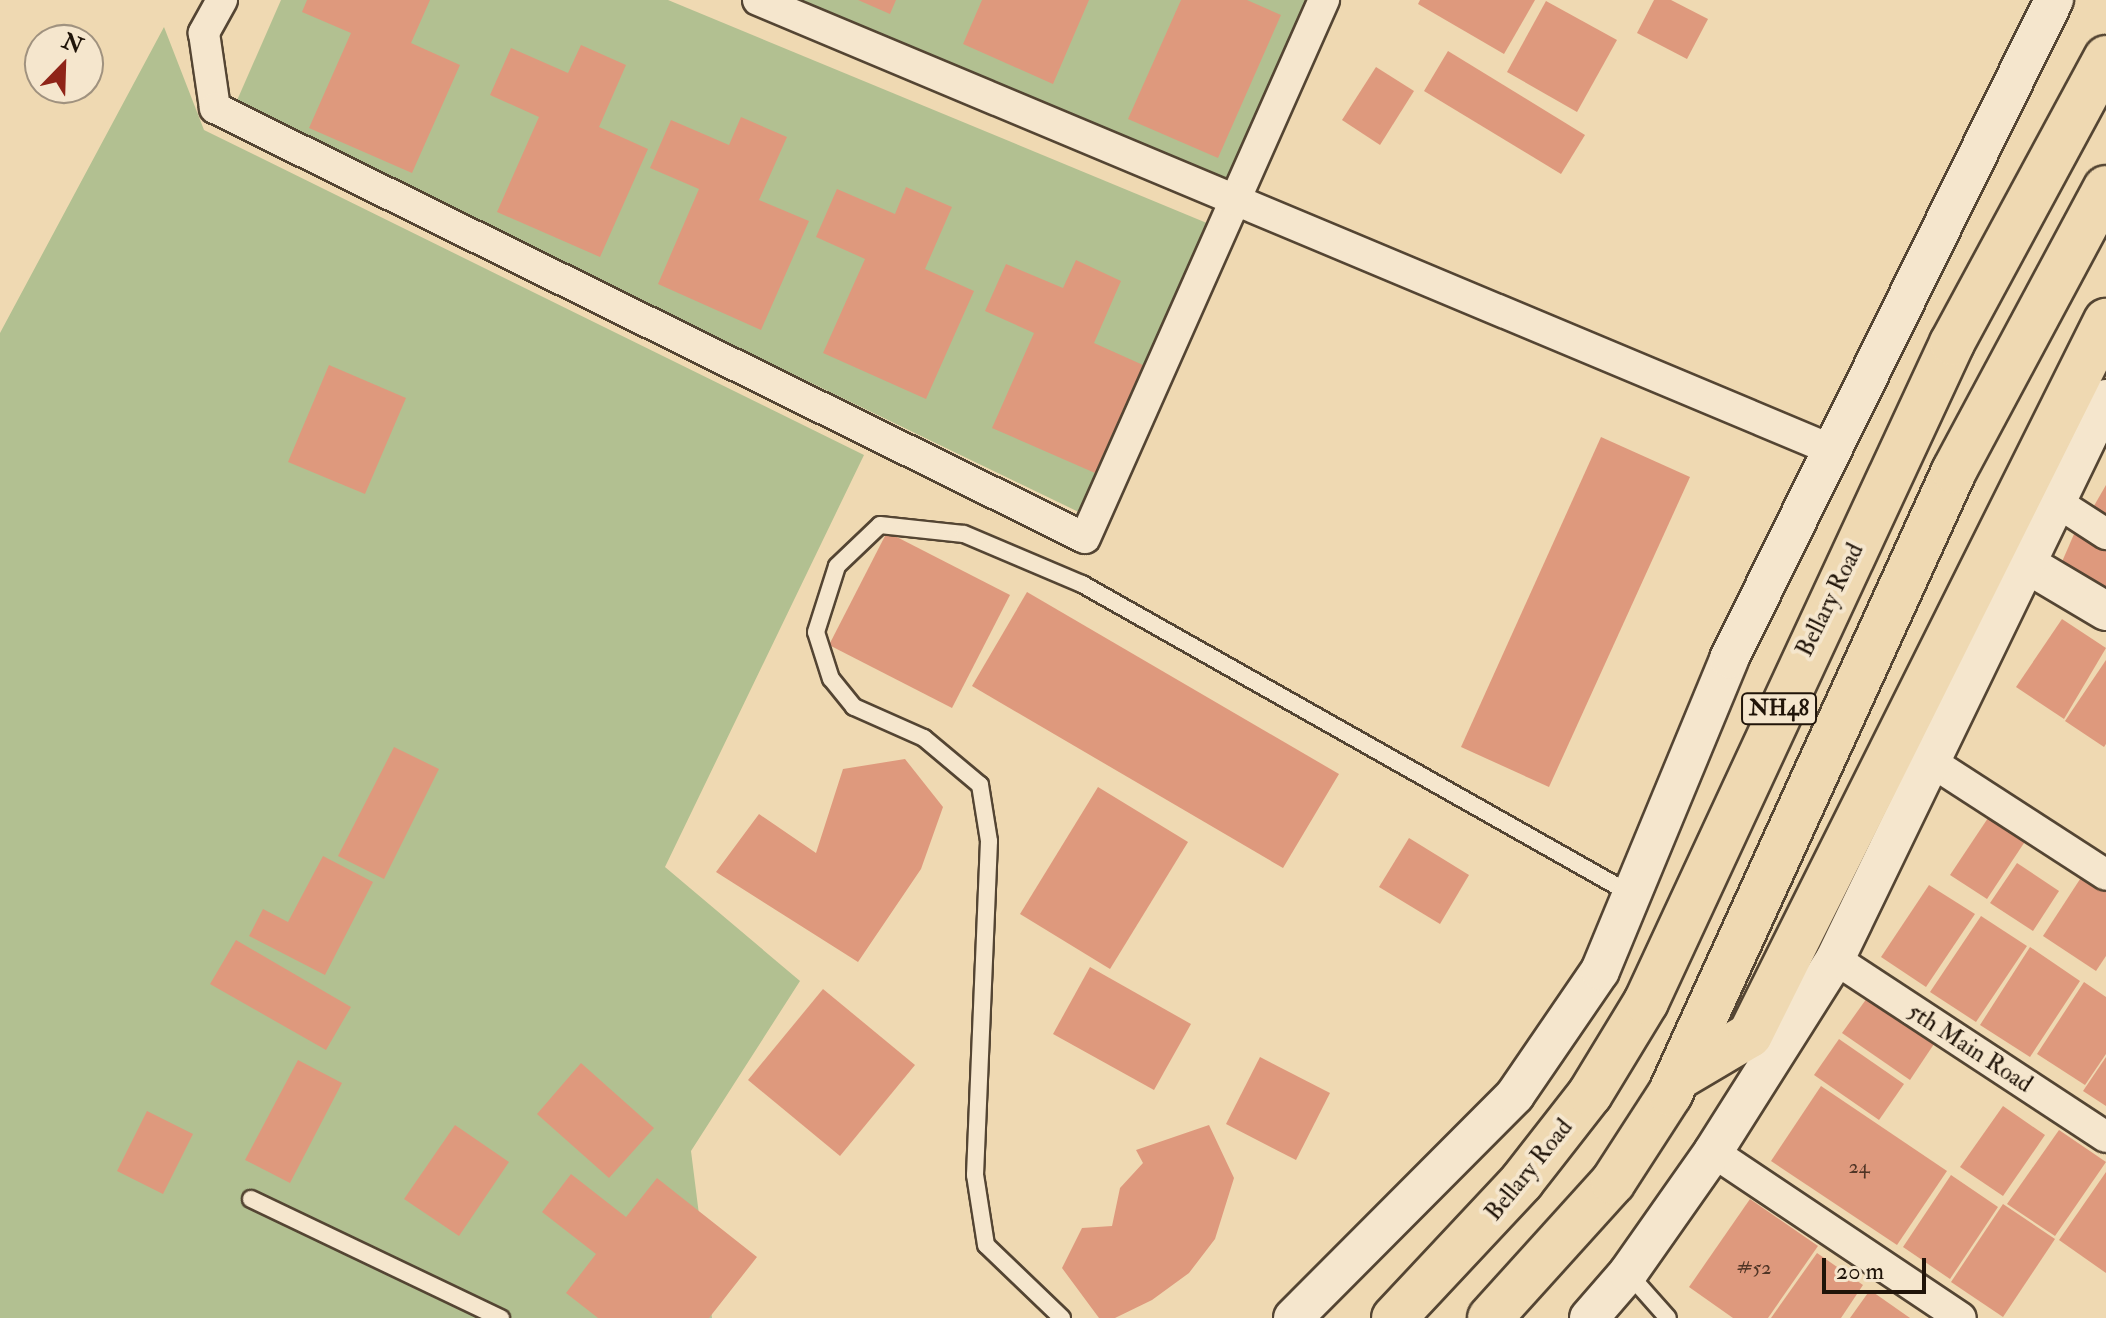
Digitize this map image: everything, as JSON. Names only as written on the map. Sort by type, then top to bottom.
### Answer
[{"type":"highway","name":"Bellary Road","points":[[1394,1318],[1522,1181],[1590,1094],[1646,1002],[1952,343],[2106,58]]},
{"type":"highway","name":"NH48","points":[[1490,1318],[1613,1182],[1679,1077],[1954,471],[2106,188]]},
{"type":"highway","points":[[1679,1077],[1750,1035],[2106,321]]},
{"type":"street","points":[[222,0],[204,33],[215,108],[1085,538],[1324,0]]},
{"type":"street","points":[[758,0],[1832,450]]},
{"type":"street","points":[[1293,1318],[1515,1095],[1600,971],[1729,659],[2054,0]]},
{"type":"street","points":[[1589,1318],[1628,1273],[1713,1152],[1835,959],[1927,759],[2106,399]]},
{"type":"street","points":[[2055,501],[2106,534]]},
{"type":"street","points":[[2025,563],[2106,611]]},
{"type":"street","points":[[1927,759],[2106,875]]},
{"type":"street","name":"5th Main Road","points":[[1835,959],[2106,1137]]},
{"type":"street","points":[[1713,1152],[1961,1318]]},
{"type":"lane","points":[[1062,1318],[986,1245],[975,1175],[989,841],[980,785],[924,738],[854,707],[831,679],[816,632],[837,566],[880,525],[964,534],[1082,584],[1631,894]]},
{"type":"lane","points":[[251,1199],[501,1318]]},
{"type":"lane","points":[[1628,1273],[1668,1318]]},
{"type":"green space","points":[[281,0],[668,0],[1214,226],[1087,516],[235,105]]},
{"type":"green space","points":[[798,0],[1309,0],[1229,185]]},
{"type":"green space","points":[[164,27],[204,130],[864,455],[665,867],[800,981],[691,1151],[712,1318],[0,1318],[0,333]]},
{"type":"building","points":[[307,0],[430,0],[411,43],[460,65],[412,173],[309,128],[351,33],[302,12]]},
{"type":"building","points":[[858,0],[896,0],[890,14]]},
{"type":"building","points":[[982,0],[1089,0],[1053,84],[963,44]]},
{"type":"building","points":[[1181,0],[1247,0],[1281,15],[1218,158],[1128,119]]},
{"type":"building","points":[[1420,0],[1535,0],[1504,54],[1418,4]]},
{"type":"building","points":[[1654,0],[1671,0],[1708,19],[1687,59],[1637,33]]},
{"type":"building","points":[[1546,1],[1617,40],[1577,112],[1507,72]]},
{"type":"building","points":[[581,45],[626,65],[599,127],[648,149],[600,257],[497,212],[539,117],[490,95],[511,48],[568,73]]},
{"type":"building","points":[[1448,51],[1585,135],[1561,174],[1424,91]]},
{"type":"building","points":[[1376,67],[1414,91],[1380,145],[1342,120]]},
{"type":"building","points":[[741,117],[787,137],[759,200],[809,221],[761,330],[658,284],[699,189],[650,168],[671,120],[729,145]]},
{"type":"building","points":[[906,187],[952,207],[925,269],[974,291],[926,399],[823,353],[865,259],[816,237],[837,189],[895,214]]},
{"type":"building","points":[[1076,260],[1121,281],[1094,343],[1143,365],[1095,473],[992,428],[1034,333],[985,311],[1006,264],[1063,288]]},
{"type":"building","points":[[329,365],[406,398],[365,494],[288,462]]},
{"type":"building","points":[[1601,437],[1690,477],[1549,787],[1461,747]]},
{"type":"building","points":[[2106,485],[2106,529],[2087,518]]},
{"type":"building","points":[[2078,525],[2106,541],[2106,595],[2061,564]]},
{"type":"building","points":[[887,532],[1010,595],[952,708],[829,645]]},
{"type":"building","points":[[1027,592],[1339,774],[1283,868],[972,686]]},
{"type":"building","points":[[2062,619],[2106,648],[2064,719],[2016,687]]},
{"type":"building","points":[[2106,660],[2106,744],[2104,747],[2065,721]]},
{"type":"building","points":[[394,747],[439,769],[384,879],[338,856]]},
{"type":"building","points":[[905,759],[943,807],[921,869],[858,962],[716,872],[759,814],[816,853],[843,769]]},
{"type":"building","points":[[1098,787],[1188,842],[1110,969],[1020,914]]},
{"type":"building","points":[[1990,815],[2026,840],[1987,899],[1950,875]]},
{"type":"building","points":[[1409,838],[1469,875],[1440,924],[1379,887]]},
{"type":"building","points":[[323,856],[373,882],[325,975],[249,936],[263,909],[288,922]]},
{"type":"building","points":[[2017,863],[2059,891],[2033,931],[1990,903]]},
{"type":"building","points":[[2084,873],[2106,887],[2106,956],[2096,971],[2043,936]]},
{"type":"building","points":[[1929,885],[1975,914],[1926,987],[1881,957]]},
{"type":"building","points":[[1981,916],[2027,946],[1976,1022],[1930,992]]},
{"type":"building","points":[[236,940],[351,1007],[326,1050],[210,984]]},
{"type":"building","points":[[2030,947],[2080,981],[2030,1057],[1980,1025]]},
{"type":"building","points":[[1090,967],[1191,1024],[1154,1090],[1053,1034]]},
{"type":"building","points":[[2084,982],[2106,997],[2106,1054],[2085,1085],[2037,1054]]},
{"type":"building","points":[[823,989],[915,1065],[840,1156],[748,1080]]},
{"type":"building","points":[[1867,998],[1934,1044],[1910,1080],[1842,1033]]},
{"type":"building","points":[[1839,1039],[1904,1084],[1879,1120],[1814,1075]]},
{"type":"building","points":[[1260,1057],[1330,1093],[1296,1160],[1226,1124]]},
{"type":"building","points":[[2106,1057],[2106,1106],[2083,1091]]},
{"type":"building","points":[[298,1060],[342,1083],[290,1183],[245,1160]]},
{"type":"building","points":[[581,1063],[654,1128],[609,1178],[537,1114]]},
{"type":"building","points":[[1821,1086],[1947,1171],[1897,1245],[1771,1161]]},
{"type":"building","points":[[2003,1106],[2045,1135],[2003,1196],[1960,1167]]},
{"type":"building","points":[[147,1111],[193,1134],[163,1194],[117,1171]]},
{"type":"building","points":[[455,1125],[509,1162],[459,1236],[404,1199]]},
{"type":"building","points":[[1209,1125],[1234,1178],[1215,1239],[1189,1273],[1152,1300],[1115,1318],[1099,1318],[1062,1268],[1082,1228],[1112,1226],[1120,1188],[1143,1163],[1136,1150]]},
{"type":"building","points":[[2059,1130],[2106,1162],[2055,1236],[2007,1204]]},
{"type":"building","points":[[2106,1172],[2106,1273],[2059,1240]]},
{"type":"building","points":[[571,1174],[626,1217],[657,1178],[757,1257],[709,1318],[598,1318],[566,1293],[596,1254],[542,1212]]},
{"type":"building","points":[[1951,1175],[1998,1207],[1950,1279],[1903,1247]]},
{"type":"building","points":[[1750,1199],[1818,1246],[1768,1318],[1733,1318],[1689,1287]]},
{"type":"building","points":[[2003,1204],[2055,1239],[2003,1317],[1951,1282]]},
{"type":"building","points":[[1817,1253],[1863,1285],[1841,1318],[1771,1318]]},
{"type":"building","points":[[1870,1290],[1910,1318],[1850,1318]]}]
